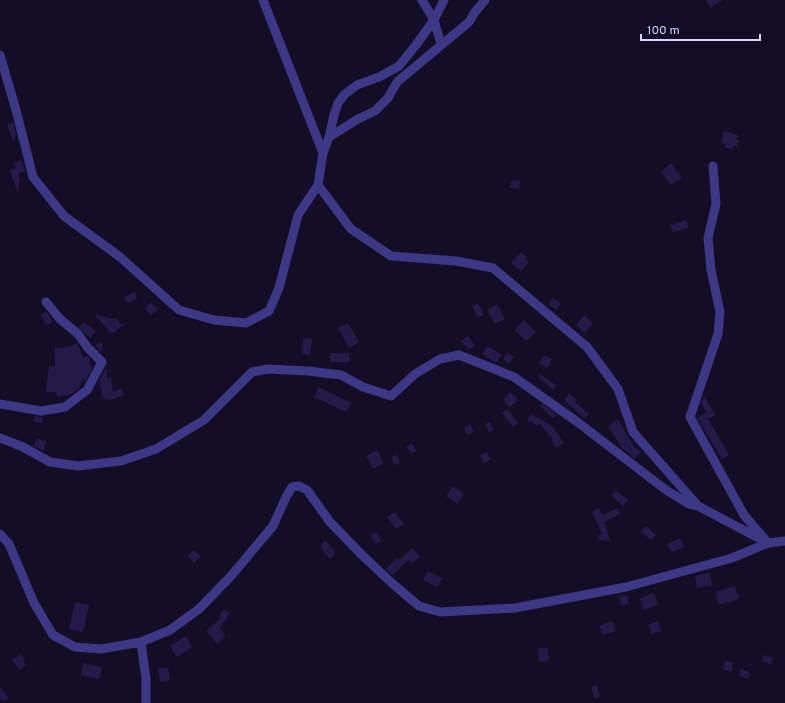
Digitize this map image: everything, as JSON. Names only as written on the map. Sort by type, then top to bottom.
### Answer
[{"type":"street","points":[[262,0],[323,153]]},
{"type":"street","points":[[422,0],[434,20],[441,44]]},
{"type":"street","points":[[0,55],[33,177],[64,216],[120,257],[179,310],[214,320],[246,323],[269,311],[279,288],[298,215],[318,186],[323,153],[338,103],[345,94],[357,85],[379,77],[398,66],[416,45],[434,20],[444,0]]},
{"type":"street","points":[[329,137],[358,119],[375,111],[388,98],[397,82],[469,22],[485,0]]},
{"type":"street","points":[[713,166],[716,204],[708,238],[711,270],[720,312],[718,334],[690,417],[744,515],[768,542]]},
{"type":"street","points":[[318,186],[351,229],[391,256],[456,261],[493,268],[587,347],[618,389],[632,432],[698,506]]},
{"type":"street","points":[[0,404],[41,411],[65,407],[87,390],[102,362],[88,348],[78,334],[60,319],[46,302]]},
{"type":"street","points":[[0,438],[23,447],[50,462],[78,466],[121,461],[156,449],[204,420],[252,372],[268,369],[308,371],[341,375],[364,387],[391,396],[415,374],[434,362],[440,359],[459,355],[514,377],[576,421],[666,490],[689,504],[698,506],[768,542]]},
{"type":"street","points":[[0,534],[9,544],[34,603],[54,635],[75,647],[101,649],[141,642],[170,630],[199,609],[231,576],[274,526],[286,497],[292,487],[299,486],[308,490],[330,522],[394,586],[419,606],[440,612],[515,608],[626,587],[732,558],[768,542],[785,541]]},
{"type":"street","points":[[141,642],[146,679],[146,703]]},
{"type":"building","points":[[706,0],[723,0],[710,8]]},
{"type":"building","points":[[13,122],[16,133],[14,142],[7,125]]},
{"type":"building","points":[[724,131],[738,135],[737,140],[739,140],[737,147],[734,146],[733,150],[725,147],[725,144],[721,143]]},
{"type":"building","points":[[21,160],[25,171],[18,174],[20,182],[18,194],[10,170],[16,168],[14,163]]},
{"type":"building","points":[[671,163],[682,178],[671,185],[661,172]]},
{"type":"building","points":[[520,180],[519,189],[510,188],[511,181]]},
{"type":"building","points":[[686,220],[689,227],[673,233],[670,225]]},
{"type":"building","points":[[521,252],[527,257],[525,259],[529,262],[521,271],[511,263]]},
{"type":"building","points":[[135,291],[137,298],[127,303],[124,297]]},
{"type":"building","points":[[552,298],[561,303],[557,310],[548,305]]},
{"type":"building","points":[[151,302],[158,309],[151,315],[145,309]]},
{"type":"building","points":[[478,303],[484,315],[478,318],[472,306]]},
{"type":"building","points":[[497,304],[505,319],[495,324],[487,310]]},
{"type":"building","points":[[46,311],[53,322],[47,325],[40,315]]},
{"type":"building","points":[[94,314],[111,319],[116,318],[122,325],[114,333],[111,333]]},
{"type":"building","points":[[584,315],[593,323],[585,333],[576,325]]},
{"type":"building","points":[[524,320],[536,332],[526,341],[515,330]]},
{"type":"building","points":[[83,322],[96,331],[90,338],[79,327]]},
{"type":"building","points":[[348,323],[359,342],[349,348],[338,328]]},
{"type":"building","points":[[468,336],[475,346],[468,350],[461,341]]},
{"type":"building","points":[[303,338],[312,339],[310,355],[302,354]]},
{"type":"building","points":[[77,343],[83,357],[88,356],[90,358],[90,366],[93,366],[85,382],[82,380],[80,388],[72,394],[57,397],[56,392],[46,392],[49,366],[55,367],[55,348],[69,347]]},
{"type":"building","points":[[102,343],[103,350],[100,351],[95,344]]},
{"type":"building","points":[[488,346],[502,355],[496,363],[482,354]]},
{"type":"building","points":[[330,353],[349,353],[350,362],[330,362]]},
{"type":"building","points":[[508,353],[514,357],[509,364],[503,359]]},
{"type":"building","points":[[544,355],[552,359],[547,368],[539,363]]},
{"type":"building","points":[[105,369],[108,370],[106,378],[111,377],[113,392],[121,388],[124,395],[111,400],[103,399],[99,381]]},
{"type":"building","points":[[540,374],[556,385],[553,390],[538,377]]},
{"type":"building","points":[[319,387],[351,403],[346,412],[314,397]]},
{"type":"building","points":[[510,392],[518,400],[510,407],[503,400]]},
{"type":"building","points":[[569,394],[577,400],[575,402],[589,414],[585,419],[564,400]]},
{"type":"building","points":[[705,397],[715,415],[708,419],[729,455],[722,459],[697,418],[706,412],[701,402]]},
{"type":"building","points":[[542,404],[557,415],[553,418],[540,406]]},
{"type":"building","points":[[508,409],[518,423],[513,427],[502,413]]},
{"type":"building","points":[[531,414],[552,426],[564,443],[556,448],[551,440],[553,439],[539,423],[538,426],[527,420]]},
{"type":"building","points":[[34,416],[42,417],[42,423],[34,422]]},
{"type":"building","points":[[618,419],[634,447],[641,452],[635,459],[622,448],[608,426]]},
{"type":"building","points":[[490,422],[494,430],[489,433],[485,424]]},
{"type":"building","points":[[470,424],[474,432],[468,435],[463,428]]},
{"type":"building","points":[[37,438],[46,442],[43,451],[34,446]]},
{"type":"building","points":[[412,443],[417,451],[412,454],[406,447]]},
{"type":"building","points":[[377,450],[384,463],[373,469],[366,456]]},
{"type":"building","points":[[487,452],[491,460],[484,463],[480,455]]},
{"type":"building","points":[[397,455],[400,463],[394,465],[391,457]]},
{"type":"building","points":[[453,486],[464,494],[457,504],[446,496]]},
{"type":"building","points":[[616,491],[629,500],[623,506],[611,495]]},
{"type":"building","points":[[599,508],[602,515],[617,508],[620,514],[604,522],[610,540],[606,542],[605,539],[600,541],[598,535],[602,534],[592,512]]},
{"type":"building","points":[[395,512],[404,524],[396,529],[387,517]]},
{"type":"building","points":[[646,526],[656,535],[651,540],[641,532]]},
{"type":"building","points":[[376,532],[381,541],[376,544],[370,535]]},
{"type":"building","points":[[680,538],[684,547],[672,552],[667,544]]},
{"type":"building","points":[[326,541],[336,553],[330,559],[321,548],[321,545]]},
{"type":"building","points":[[413,548],[420,557],[412,563],[410,559],[392,575],[386,569],[396,558],[398,560]]},
{"type":"building","points":[[194,550],[201,557],[194,563],[187,556]]},
{"type":"building","points":[[427,571],[442,578],[438,587],[423,580]]},
{"type":"building","points":[[710,573],[712,585],[697,588],[695,576]]},
{"type":"building","points":[[735,586],[739,599],[719,605],[715,592]]},
{"type":"building","points":[[654,593],[658,605],[643,610],[640,598]]},
{"type":"building","points":[[627,595],[629,604],[621,606],[619,597]]},
{"type":"building","points":[[75,602],[89,605],[83,632],[69,629]]},
{"type":"building","points":[[224,609],[230,614],[219,628],[226,636],[217,644],[206,631],[221,618],[219,616]]},
{"type":"building","points":[[612,621],[616,631],[603,635],[599,626]]},
{"type":"building","points":[[658,621],[661,631],[652,634],[648,625]]},
{"type":"building","points":[[186,636],[192,647],[177,657],[170,646]]},
{"type":"building","points":[[538,648],[548,648],[549,661],[539,662]]},
{"type":"building","points":[[21,654],[25,659],[23,660],[26,665],[20,670],[12,660]]},
{"type":"building","points":[[764,655],[773,658],[771,665],[762,661]]},
{"type":"building","points":[[725,661],[733,662],[732,672],[723,670]]},
{"type":"building","points":[[83,663],[102,667],[99,679],[81,675]]},
{"type":"building","points":[[168,667],[170,680],[160,682],[158,669]]},
{"type":"building","points":[[741,669],[749,672],[748,679],[739,676]]},
{"type":"building","points":[[597,685],[600,697],[594,698],[591,687]]},
{"type":"building","points":[[0,687],[9,698],[3,702],[0,698]]}]
